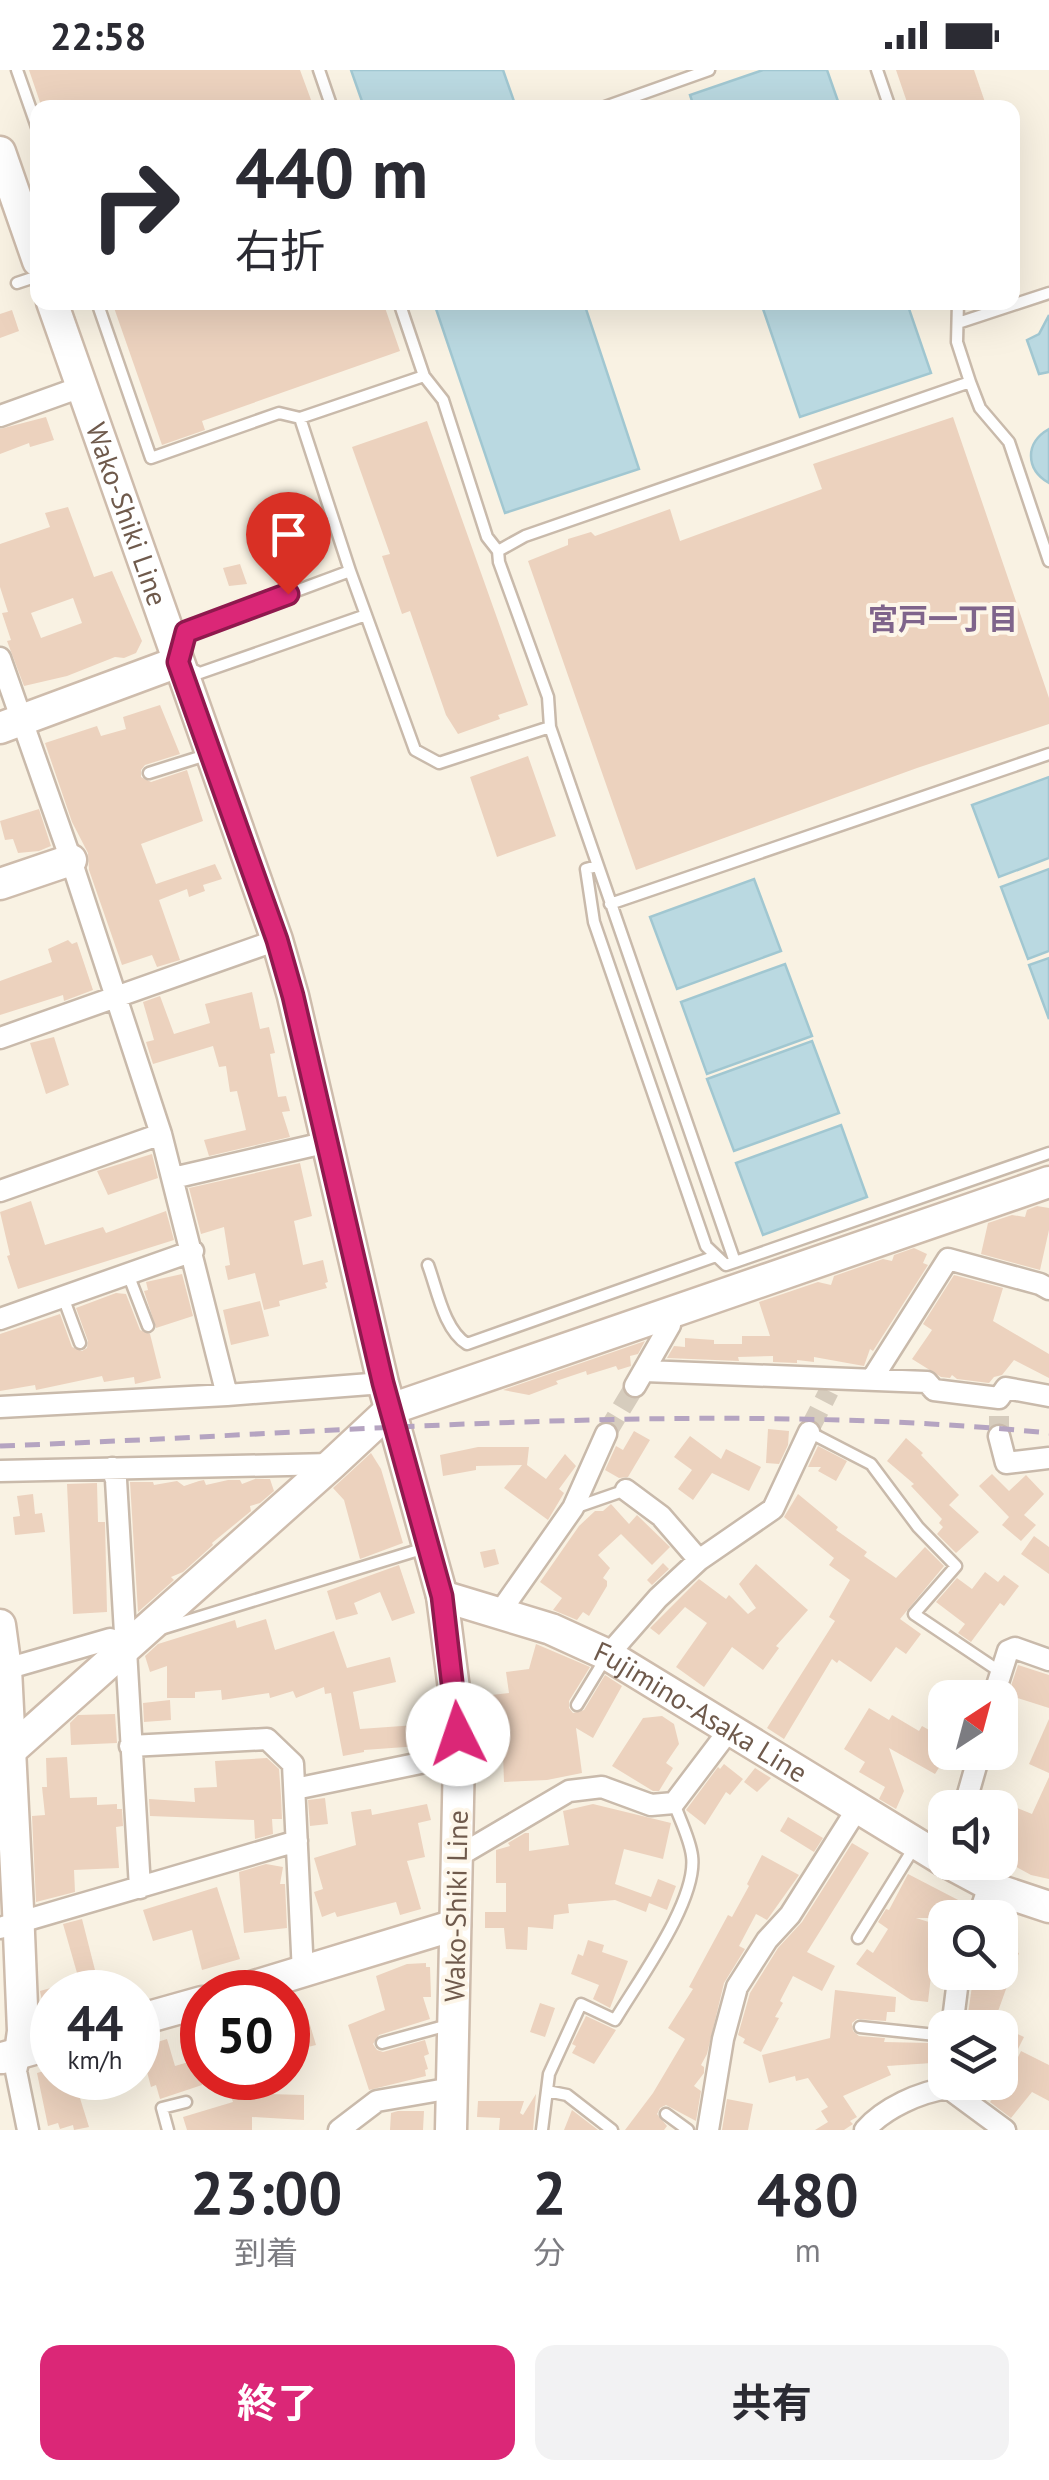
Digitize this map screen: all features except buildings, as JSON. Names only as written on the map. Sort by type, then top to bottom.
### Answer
[{"type":"main road","points":[[0,152],[27,272]]},
{"type":"main road","name":"Wako-Shiki Line","points":[[55,310],[277,940],[387,1396],[442,1596],[458,1712],[459,1756],[452,2130]]},
{"type":"main road","points":[[11,724],[178,662]]},
{"type":"main road","points":[[0,884],[71,860]]},
{"type":"main road","points":[[4,1756],[332,1464],[387,1396],[672,1310],[1049,1182]]},
{"type":"main road","name":"Fujimino-Asaka Line","points":[[442,1596],[550,1628],[608,1655],[928,1852]]},
{"type":"main road","points":[[0,1625],[6,1669],[4,1756],[9,1925],[23,2031],[10,2056]]},
{"type":"main road","name":"Fujimino-Asaka Line","points":[[978,1880],[1049,1906]]},
{"type":"main road","points":[[310,1971],[455,1926]]},
{"type":"street","points":[[0,416],[81,388]]},
{"type":"street","points":[[0,658],[11,724],[71,860],[161,1134],[226,1395]]},
{"type":"street","points":[[0,1038],[277,940]]},
{"type":"street","points":[[0,1191],[161,1134]]},
{"type":"street","points":[[173,1178],[328,1142]]},
{"type":"street","points":[[0,1320],[192,1251]]},
{"type":"street","points":[[872,1380],[948,1259],[1040,1284],[1049,1290]]},
{"type":"street","points":[[672,1310],[670,1325],[640,1379],[834,1385],[872,1380],[926,1382],[934,1390],[1000,1398],[1006,1388],[1049,1396]]},
{"type":"street","points":[[0,1406],[226,1395],[387,1396]]},
{"type":"street","points":[[608,1655],[658,1598],[699,1560],[773,1509],[810,1430]]},
{"type":"street","points":[[500,1612],[573,1508],[606,1434]]},
{"type":"street","points":[[998,1436],[1006,1462],[1049,1458]]},
{"type":"street","points":[[0,1471],[332,1464]]},
{"type":"street","points":[[112,1468],[135,1638],[130,1746],[140,1888]]},
{"type":"street","points":[[626,1490],[662,1516],[699,1560]]},
{"type":"street","points":[[6,1669],[110,1640],[135,1638]]},
{"type":"street","points":[[997,1680],[1008,1651],[1015,1648],[1049,1659]]},
{"type":"street","points":[[457,1857],[569,1791],[602,1787],[651,1804],[674,1804],[730,1729]]},
{"type":"street","points":[[130,1746],[267,1739],[294,1764],[303,1970]]},
{"type":"street","points":[[295,1789],[459,1756]]},
{"type":"street","points":[[708,2130],[723,2039],[737,1988],[766,1940],[790,1915],[857,1809]]},
{"type":"street","points":[[9,1925],[297,1842]]},
{"type":"street","points":[[984,1900],[989,1886]]},
{"type":"street","points":[[10,2056],[28,2130]]},
{"type":"street","points":[[339,2130],[377,2101],[452,2088]]},
{"type":"street","points":[[865,2130],[875,2118],[928,2092]]},
{"type":"street","points":[[967,2100],[1004,2130]]},
{"type":"lane","points":[[17,70],[30,107]]},
{"type":"lane","points":[[319,70],[329,100]]},
{"type":"lane","points":[[625,100],[709,70]]},
{"type":"lane","points":[[877,70],[887,100]]},
{"type":"lane","points":[[1020,303],[1049,293]]},
{"type":"lane","points":[[100,310],[151,458],[279,413],[300,418],[424,376]]},
{"type":"lane","points":[[402,310],[424,376],[443,400],[487,536],[498,550],[548,696],[550,727],[735,1262]]},
{"type":"lane","points":[[958,310],[957,342],[970,382],[980,408],[1009,442],[1049,560]]},
{"type":"lane","points":[[958,323],[997,310]]},
{"type":"lane","points":[[498,550],[525,536],[970,382]]},
{"type":"lane","points":[[300,418],[415,750],[439,763],[550,727]]},
{"type":"lane","points":[[350,571],[186,632],[178,662],[200,673],[366,615]]},
{"type":"lane","points":[[150,772],[210,754]]},
{"type":"lane","points":[[610,904],[1049,754]]},
{"type":"lane","points":[[597,866],[586,869],[594,922],[706,1246],[726,1265],[1049,1153]]},
{"type":"lane","points":[[428,1266],[451,1326],[467,1344],[716,1256]]},
{"type":"lane","points":[[128,1274],[148,1326]]},
{"type":"lane","points":[[63,1297],[80,1343]]},
{"type":"lane","points":[[810,1430],[871,1464],[918,1527],[956,1566],[914,1614],[999,1671]]},
{"type":"lane","points":[[573,1508],[626,1490]]},
{"type":"lane","points":[[135,1638],[430,1546]]},
{"type":"lane","points":[[577,1705],[608,1655]]},
{"type":"lane","points":[[542,2130],[548,2074],[581,2004],[616,2020],[679,1912],[692,1877],[692,1854],[674,1804]]},
{"type":"lane","points":[[858,1938],[916,1845]]},
{"type":"lane","points":[[382,2043],[454,2024]]},
{"type":"lane","points":[[860,2027],[928,2034]]},
{"type":"lane","points":[[546,2091],[566,2095],[612,2130]]},
{"type":"lane","points":[[168,2130],[162,2108],[186,2102]]},
{"type":"lane","points":[[666,2114],[688,2130]]},
{"type":"water","points":[[351,70],[503,70],[514,100],[362,100]]},
{"type":"water","points":[[763,70],[827,70],[838,100],[692,100],[690,95]]},
{"type":"water","points":[[436,310],[586,310],[639,469],[505,513]]},
{"type":"water","points":[[763,310],[909,310],[931,373],[800,417]]},
{"type":"water","points":[[1049,315],[1049,372],[1039,374],[1027,340],[1039,334]]},
{"type":"water","points":[[1049,429],[1049,483],[1036,470],[1031,456],[1036,441]]},
{"type":"water","points":[[1049,777],[1049,858],[999,877],[972,805]]},
{"type":"water","points":[[1049,869],[1049,951],[1028,959],[1001,887]]},
{"type":"water","points":[[754,879],[781,951],[677,989],[650,917]]},
{"type":"water","points":[[1049,958],[1049,1019],[1029,965]]},
{"type":"water","points":[[785,964],[812,1036],[707,1074],[681,1002]]},
{"type":"water","points":[[812,1041],[839,1113],[734,1151],[707,1079]]},
{"type":"water","points":[[841,1125],[867,1197],[763,1235],[736,1163]]},
{"type":"tunnel","points":[[606,1434],[635,1386]]},
{"type":"tunnel","points":[[810,1428],[829,1391]]},
{"type":"tunnel","points":[[999,1398],[999,1436]]},
{"type":"railway","points":[[0,1446],[656,1419],[918,1423],[1049,1433]]},
{"type":"district","name":"宮戸一丁目","points":[[943,620]]},
{"type":"route","points":[[288,594],[186,632],[178,662],[277,940],[293,996],[383,1383],[442,1596],[452,1656],[458,1734]]}]
